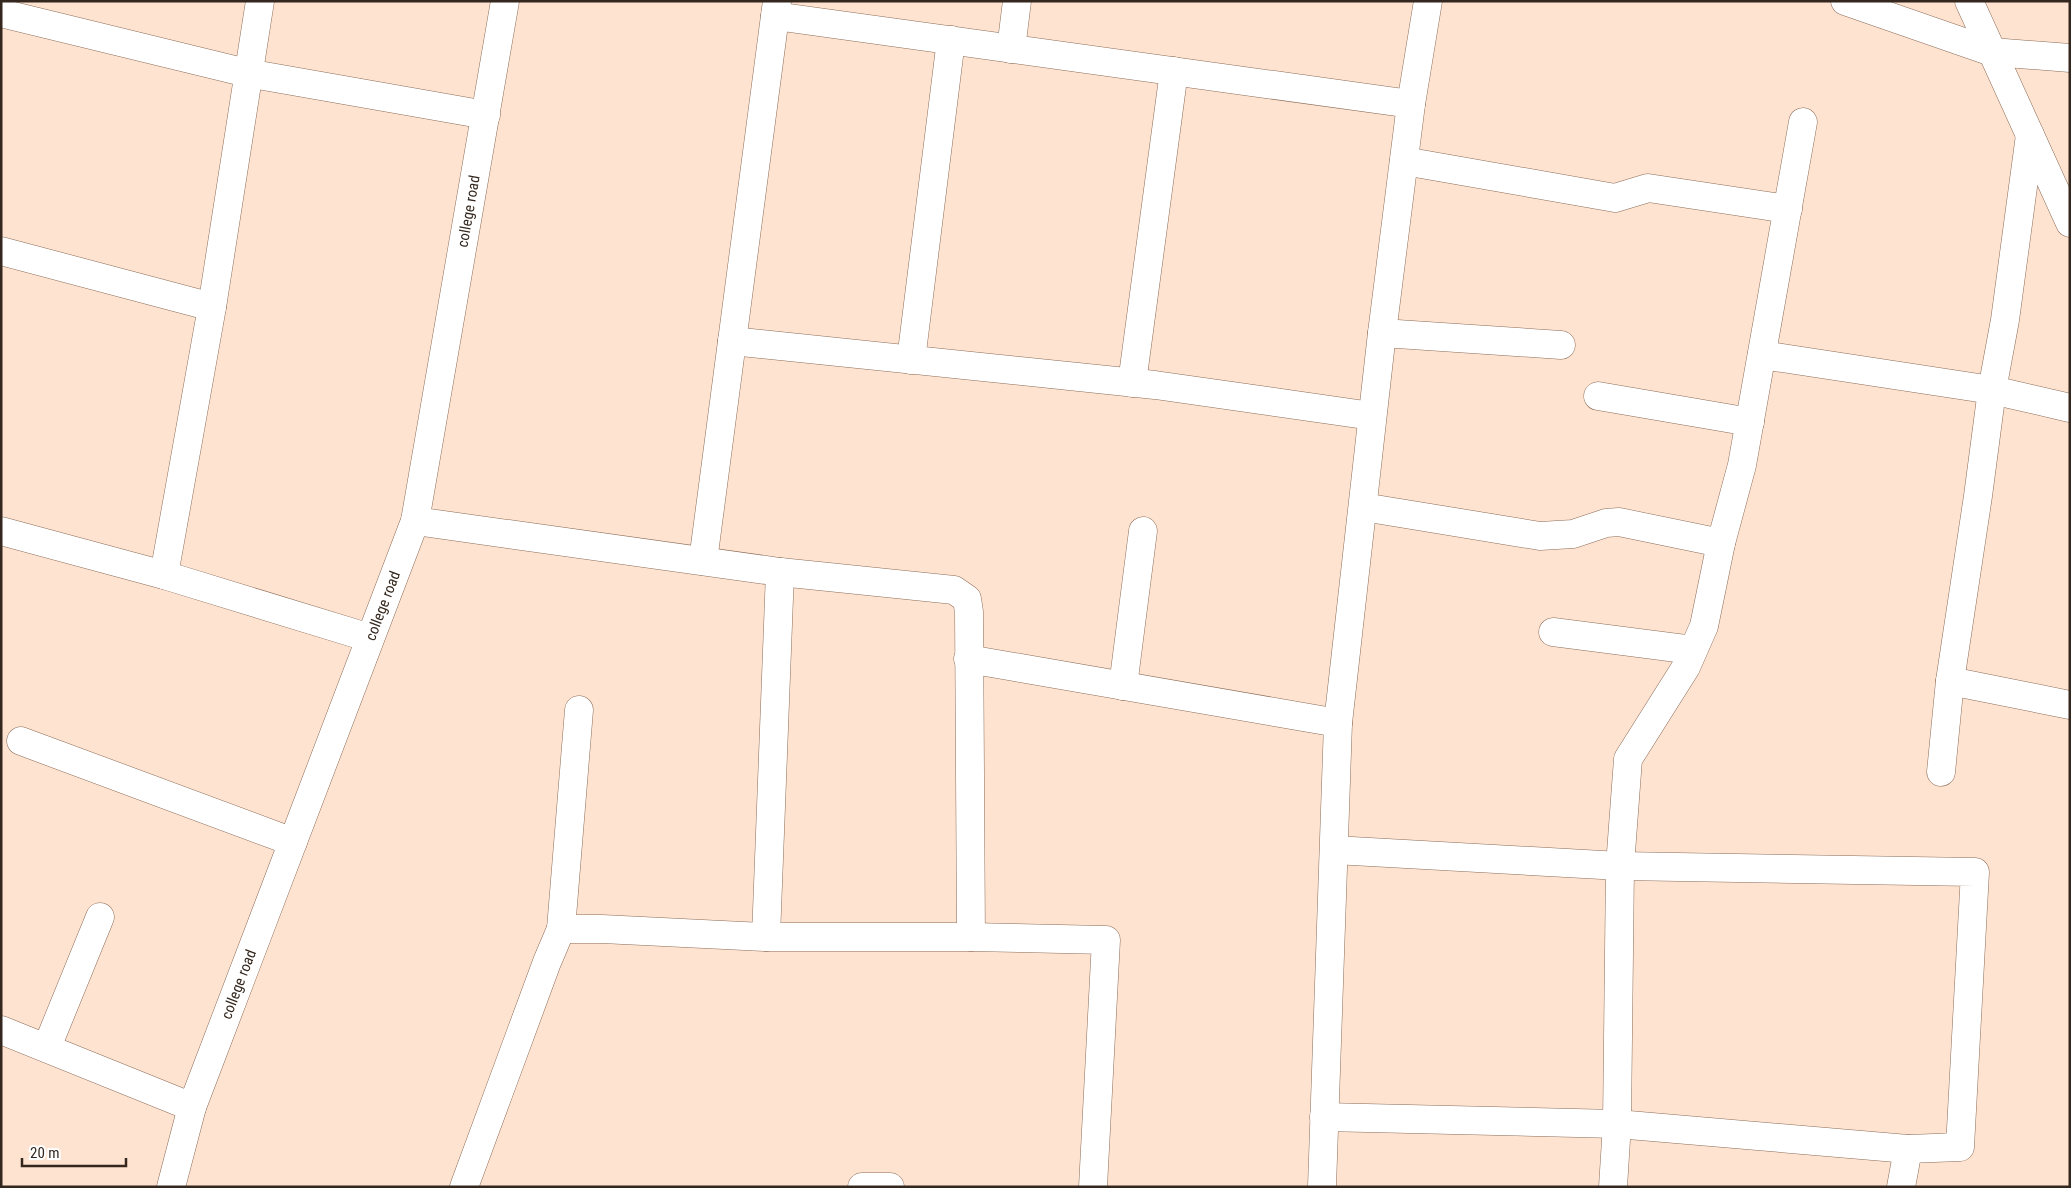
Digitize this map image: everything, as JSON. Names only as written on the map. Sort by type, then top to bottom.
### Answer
[{"type":"street","points":[[164,575],[212,307],[247,73],[260,1]]},
{"type":"street","name":"college road","points":[[170,1187],[192,1107],[415,521],[506,1]]},
{"type":"street","points":[[1011,49],[1017,1]]},
{"type":"street","points":[[1322,1187],[1338,723],[1382,333],[1411,104],[1428,1]]},
{"type":"street","points":[[1846,1],[1992,52],[2070,58]]},
{"type":"street","points":[[1969,1],[2070,223]]},
{"type":"street","points":[[703,561],[776,8],[951,40],[1411,104]]},
{"type":"street","points":[[1,13],[247,73],[486,115]]},
{"type":"street","points":[[911,360],[951,40]]},
{"type":"street","points":[[1132,383],[1174,71]]},
{"type":"street","points":[[1613,1187],[1617,1124],[1620,866],[1628,759],[1686,667],[1704,626],[1722,543],[1742,465],[1803,122]]},
{"type":"street","points":[[1940,772],[1950,681],[1992,390],[2005,320],[2030,135]]},
{"type":"street","points":[[1404,162],[1615,198],[1648,188],[1788,210]]},
{"type":"street","points":[[1,251],[212,307]]},
{"type":"street","points":[[1382,333],[1561,345]]},
{"type":"street","points":[[732,341],[1132,383],[1372,416]]},
{"type":"street","points":[[1762,355],[1992,390],[2070,408]]},
{"type":"street","points":[[1598,396],[1750,422]]},
{"type":"street","points":[[1363,507],[1540,536],[1573,534],[1606,523],[1619,522],[1722,543]]},
{"type":"street","points":[[415,521],[780,572],[954,590],[967,598],[969,612],[971,937]]},
{"type":"street","points":[[1123,686],[1143,531]]},
{"type":"street","points":[[1,532],[164,575],[370,638]]},
{"type":"street","points":[[766,937],[780,572]]},
{"type":"street","points":[[1553,632],[1694,650]]},
{"type":"street","points":[[968,659],[1338,723]]},
{"type":"street","points":[[1950,681],[2070,705]]},
{"type":"street","points":[[464,1187],[561,929],[579,710]]},
{"type":"street","points":[[21,741],[293,842]]},
{"type":"street","points":[[1324,1117],[1617,1124],[1908,1149],[1960,1147],[1975,872],[1620,866],[1334,850]]},
{"type":"street","points":[[47,1047],[100,916]]},
{"type":"street","points":[[561,929],[602,929],[766,937],[971,937],[1106,940],[1093,1187]]},
{"type":"street","points":[[1,1030],[192,1107]]},
{"type":"street","points":[[1901,1187],[1908,1149]]},
{"type":"street","points":[[862,1187],[890,1187]]}]
